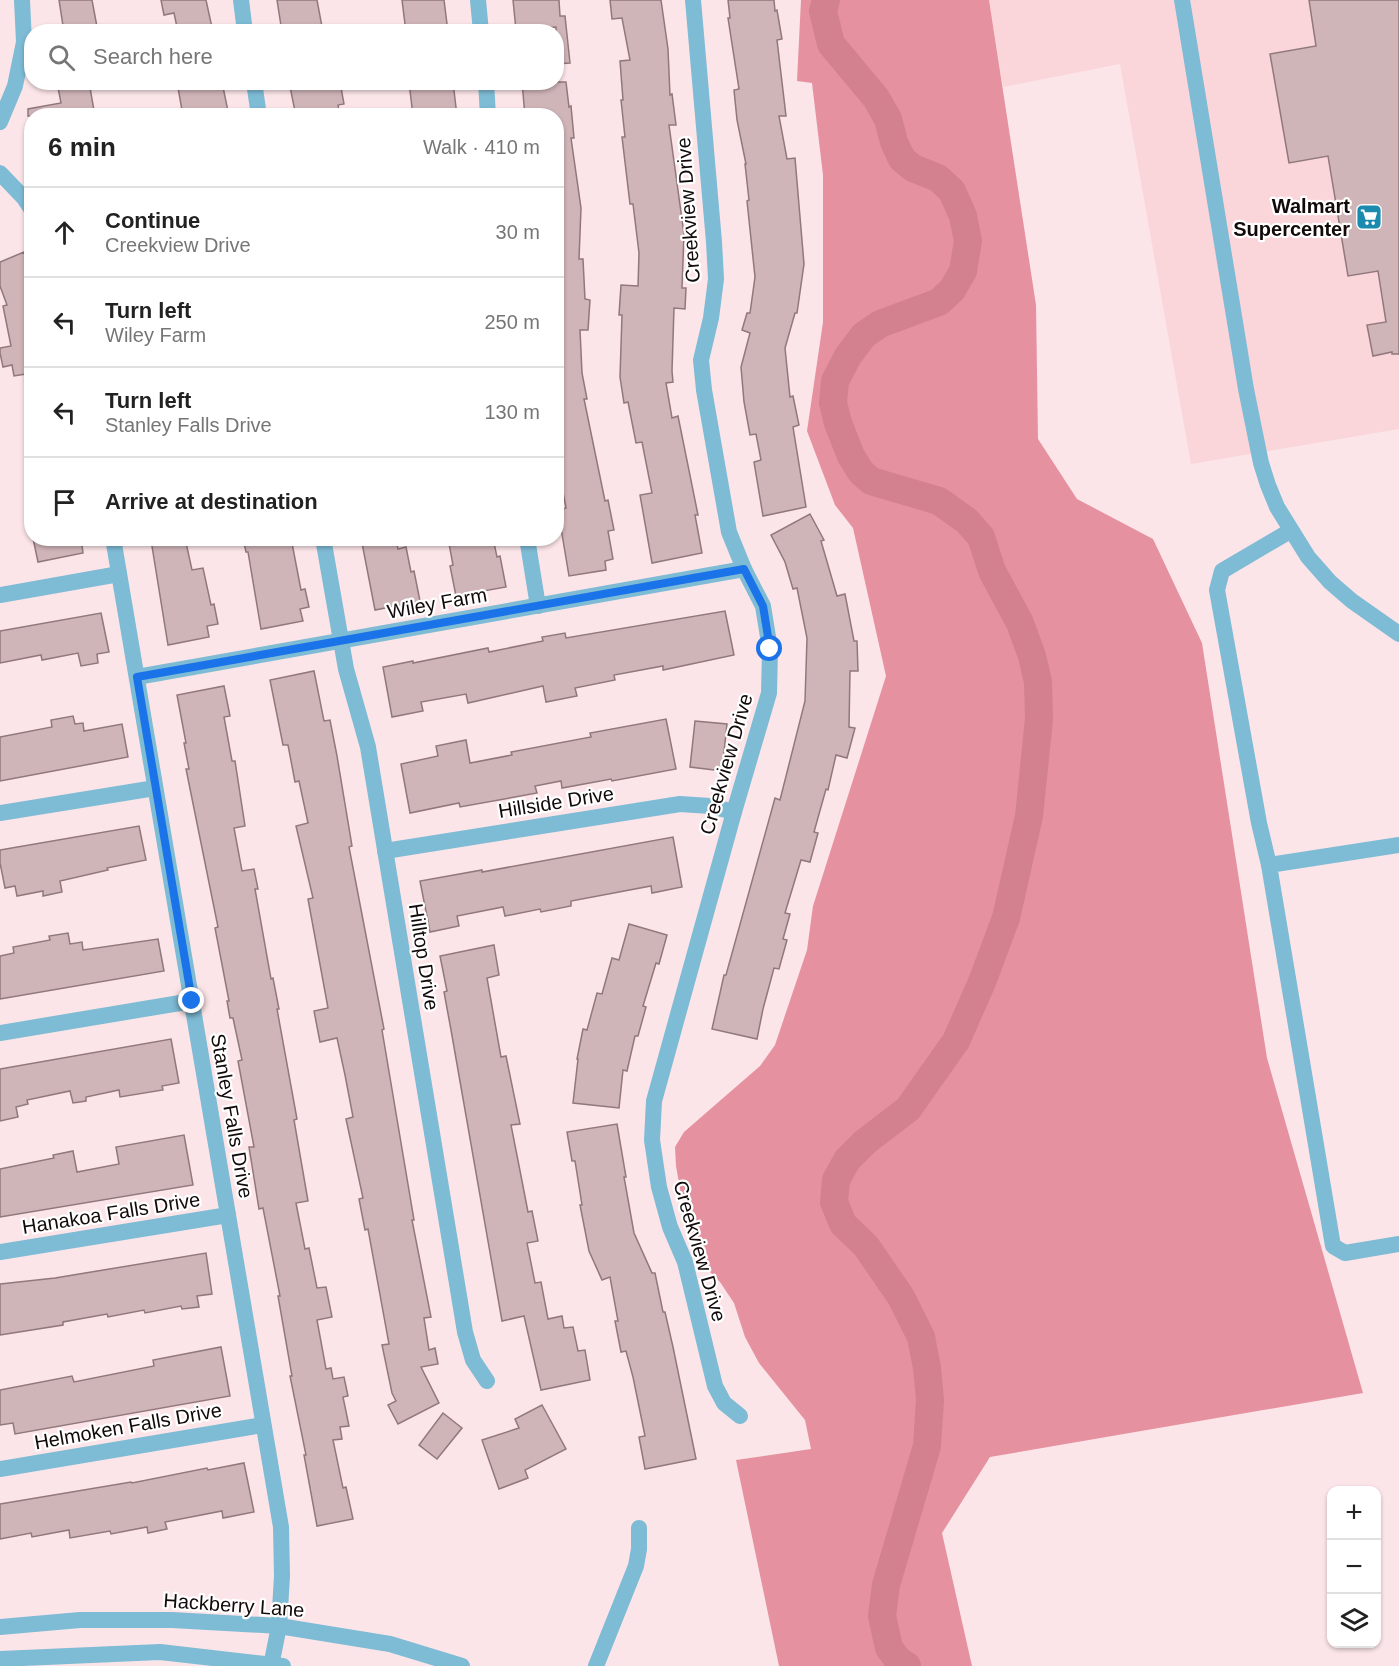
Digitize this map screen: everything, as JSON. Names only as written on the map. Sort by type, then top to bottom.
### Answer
[{"type":"street","points":[[0,122],[15,86],[24,42],[22,0]]},
{"type":"street","points":[[241,0],[244,24]]},
{"type":"street","points":[[478,0],[480,24]]},
{"type":"street","name":"Creekview Drive","points":[[693,0],[716,279],[702,360],[704,390],[729,532],[744,569],[763,606],[770,649],[769,693],[654,1101],[652,1140],[659,1187],[670,1227],[685,1262],[715,1386],[724,1403],[740,1416]]},
{"type":"street","points":[[1182,0],[1246,389],[1261,463],[1277,507],[1308,557],[1330,582],[1352,601],[1399,634]]},
{"type":"street","points":[[255,90],[258,108]]},
{"type":"street","points":[[487,90],[488,108]]},
{"type":"street","points":[[0,172],[24,198]]},
{"type":"street","points":[[1290,531],[1222,571],[1217,590],[1259,823],[1269,865],[1334,1246],[1345,1253],[1399,1244]]},
{"type":"street","name":"Stanley Falls Drive","points":[[114,546],[281,1527],[282,1576],[275,1665]]},
{"type":"street","name":"Hilltop Drive","points":[[324,546],[340,642],[368,747],[465,1332],[473,1360],[487,1381]]},
{"type":"street","points":[[528,546],[538,606]]},
{"type":"street","name":"Wiley Farm","points":[[137,677],[744,569]]},
{"type":"street","points":[[0,594],[119,574]]},
{"type":"street","points":[[0,813],[155,788]]},
{"type":"street","name":"Hillside Drive","points":[[385,851],[680,804],[710,806],[734,812]]},
{"type":"street","points":[[1269,865],[1399,845]]},
{"type":"street","points":[[0,1032],[192,1001]]},
{"type":"street","name":"Hanakoa Falls Drive","points":[[0,1252],[228,1215]]},
{"type":"street","name":"Helmoken Falls Drive","points":[[0,1469],[263,1425]]},
{"type":"street","points":[[596,1666],[636,1566],[639,1528]]},
{"type":"street","name":"Hackberry Lane","points":[[0,1627],[80,1620],[172,1620],[279,1626],[390,1644],[462,1666]]},
{"type":"street","points":[[0,1659],[160,1652],[275,1665]]},
{"type":"shaded area","points":[[801,0],[989,0],[1036,305],[1038,439],[1077,499],[1153,539],[1202,643],[1267,1058],[1363,1393],[990,1457],[942,1533],[972,1666],[779,1666],[736,1460],[811,1449],[805,1420],[759,1363],[745,1337],[734,1303],[720,1282],[703,1265],[686,1222],[676,1166],[675,1147],[684,1132],[760,1066],[775,1045],[807,950],[813,906],[886,676],[853,528],[835,505],[807,431],[823,322],[823,175],[812,83],[797,81]]},
{"type":"shaded area","points":[[989,0],[1399,0],[1399,429],[1191,464],[1120,64],[1003,87]]},
{"type":"building","points":[[59,0],[92,0],[96,24],[63,24]]},
{"type":"building","points":[[161,0],[206,0],[211,24],[176,24],[174,13],[164,15]]},
{"type":"building","points":[[277,0],[317,0],[322,24],[281,24]]},
{"type":"building","points":[[402,0],[444,0],[447,24],[405,24]]},
{"type":"building","points":[[513,0],[559,0],[560,16],[565,16],[570,63],[564,63],[564,24],[515,24]]},
{"type":"building","points":[[610,0],[661,0],[668,49],[670,95],[672,94],[676,125],[669,125],[684,234],[682,288],[686,288],[685,309],[674,308],[673,382],[666,383],[672,418],[678,416],[698,515],[695,515],[702,553],[652,563],[640,495],[652,493],[642,442],[636,443],[628,402],[624,403],[620,377],[621,285],[638,286],[639,253],[622,137],[625,137],[620,61],[630,60],[622,18],[612,19]]},
{"type":"building","points":[[728,0],[774,0],[775,11],[777,10],[782,39],[777,40],[786,116],[779,116],[787,159],[795,158],[804,264],[797,313],[795,313],[785,348],[790,397],[793,396],[799,425],[793,427],[806,507],[763,516],[754,462],[761,460],[756,434],[750,435],[741,367],[750,333],[742,330],[747,313],[750,313],[755,277],[747,201],[749,200],[746,164],[737,120],[734,90],[739,89],[728,18],[730,18]]},
{"type":"building","name":"Walmart Supercenter","points":[[1309,0],[1399,0],[1399,354],[1392,354],[1392,352],[1373,356],[1367,325],[1386,322],[1378,271],[1348,276],[1328,156],[1289,163],[1270,54],[1316,46]]},
{"type":"building","points":[[564,82],[566,82],[569,107],[571,106],[574,138],[571,138],[581,208],[579,259],[583,259],[585,299],[590,300],[588,330],[580,330],[582,373],[587,399],[584,399],[605,501],[608,500],[614,530],[608,531],[613,559],[605,561],[606,570],[569,576],[564,546],[564,508],[566,508],[564,498],[564,108],[524,108],[523,90],[564,90]]},
{"type":"building","points":[[59,90],[90,90],[94,108],[34,108],[61,103]]},
{"type":"building","points":[[178,90],[224,90],[227,108],[182,108]]},
{"type":"building","points":[[291,90],[341,90],[344,104],[338,105],[339,108],[294,108]]},
{"type":"building","points":[[410,90],[454,90],[456,108],[412,108]]},
{"type":"building","points":[[24,252],[24,374],[14,376],[12,365],[3,367],[0,353],[0,348],[11,346],[3,306],[7,305],[0,286],[0,262]]},
{"type":"building","points":[[810,514],[824,540],[821,541],[837,596],[845,594],[854,641],[857,641],[858,671],[850,671],[849,727],[855,728],[847,758],[836,755],[828,790],[826,789],[814,832],[818,833],[810,862],[801,860],[785,913],[790,914],[783,939],[787,940],[779,969],[774,968],[757,1039],[712,1029],[724,975],[726,975],[775,798],[780,800],[805,701],[807,638],[797,588],[793,589],[785,562],[771,535]]},
{"type":"building","points":[[35,546],[82,546],[83,553],[38,562]]},
{"type":"building","points":[[152,546],[187,546],[192,570],[203,568],[211,605],[214,604],[218,624],[207,626],[209,637],[168,645]]},
{"type":"building","points":[[245,546],[293,546],[301,590],[305,589],[309,607],[300,609],[303,621],[261,629],[248,552]]},
{"type":"building","points":[[363,546],[397,546],[398,549],[406,547],[420,601],[375,610]]},
{"type":"building","points":[[449,546],[495,546],[497,557],[500,556],[506,587],[456,596],[450,566],[453,565]]},
{"type":"building","points":[[725,611],[734,655],[663,670],[663,666],[614,675],[615,680],[575,688],[577,696],[546,702],[543,686],[468,703],[466,694],[421,702],[423,711],[392,717],[383,667],[488,648],[489,652],[543,641],[542,637],[565,633],[566,638]]},
{"type":"building","points":[[101,613],[109,652],[97,654],[98,663],[81,666],[78,653],[42,660],[41,655],[0,663],[0,631]]},
{"type":"building","points":[[314,671],[324,721],[330,720],[337,756],[352,846],[349,847],[384,1029],[382,1030],[414,1220],[412,1220],[431,1317],[424,1318],[429,1350],[435,1348],[438,1364],[421,1367],[439,1403],[398,1424],[388,1405],[396,1401],[392,1393],[382,1345],[389,1344],[368,1229],[365,1230],[359,1199],[363,1198],[346,1119],[353,1117],[345,1075],[337,1038],[320,1042],[314,1011],[328,1008],[308,899],[313,898],[296,826],[308,823],[299,781],[295,782],[288,745],[283,745],[270,680]]},
{"type":"building","points":[[224,686],[230,716],[224,717],[232,761],[235,761],[245,826],[234,828],[242,871],[254,869],[258,889],[255,889],[271,979],[273,978],[279,1009],[277,1009],[297,1119],[294,1120],[308,1201],[296,1203],[305,1249],[309,1248],[317,1288],[326,1287],[332,1317],[317,1320],[326,1369],[331,1368],[333,1379],[344,1377],[348,1396],[343,1397],[349,1426],[340,1427],[342,1439],[333,1440],[343,1488],[346,1487],[353,1519],[317,1526],[290,1376],[292,1376],[278,1296],[280,1296],[263,1208],[259,1209],[249,1147],[254,1147],[238,1061],[242,1060],[233,1018],[230,1018],[227,1001],[229,1001],[215,928],[218,927],[186,769],[189,769],[184,743],[186,743],[177,695]]},
{"type":"building","points":[[73,716],[75,724],[83,723],[84,731],[122,724],[128,757],[0,781],[0,737],[52,727],[51,720]]},
{"type":"building","points":[[666,719],[676,769],[562,788],[561,781],[535,786],[537,793],[460,807],[459,803],[410,813],[401,764],[438,756],[436,746],[466,740],[470,763],[512,755],[511,752],[591,737],[590,733]]},
{"type":"building","points":[[695,721],[727,724],[722,771],[690,767]]},
{"type":"building","points":[[139,826],[146,860],[60,881],[62,892],[43,896],[43,891],[17,896],[15,886],[5,888],[0,850]]},
{"type":"building","points":[[673,837],[682,887],[652,893],[651,886],[571,901],[571,906],[541,912],[540,909],[505,916],[503,907],[457,916],[459,926],[430,932],[420,881]]},
{"type":"building","points":[[629,924],[667,935],[643,1006],[646,1007],[638,1036],[635,1036],[627,1071],[623,1070],[619,1108],[573,1103],[577,1059],[583,1029],[587,1030],[597,993],[602,994],[612,958],[619,960]]},
{"type":"building","points":[[68,933],[70,944],[82,942],[83,950],[158,939],[164,971],[0,999],[0,956],[14,953],[13,947],[50,940],[49,936]]},
{"type":"building","points":[[494,945],[499,975],[487,978],[501,1057],[506,1056],[520,1124],[511,1125],[528,1212],[532,1211],[538,1241],[527,1243],[535,1283],[541,1282],[548,1319],[562,1316],[564,1328],[573,1327],[578,1351],[585,1350],[590,1380],[541,1390],[524,1316],[502,1321],[444,992],[447,991],[440,956]]},
{"type":"building","points":[[171,1039],[179,1083],[162,1086],[163,1090],[120,1097],[119,1090],[86,1097],[86,1101],[73,1103],[70,1091],[27,1100],[28,1104],[16,1107],[18,1117],[0,1121],[0,1069]]},
{"type":"building","points":[[617,1124],[634,1233],[652,1273],[655,1273],[696,1459],[645,1469],[639,1437],[645,1436],[626,1351],[621,1352],[610,1277],[602,1280],[589,1251],[580,1205],[582,1205],[575,1161],[572,1161],[567,1132]]},
{"type":"building","points":[[184,1135],[193,1185],[0,1217],[0,1169],[54,1158],[53,1155],[73,1151],[77,1172],[119,1164],[116,1147]]},
{"type":"building","points":[[206,1253],[212,1294],[197,1296],[199,1307],[182,1309],[181,1306],[145,1313],[144,1310],[108,1317],[107,1314],[63,1322],[63,1325],[0,1335],[0,1284],[55,1278]]},
{"type":"building","points":[[221,1347],[230,1396],[15,1434],[13,1423],[0,1425],[0,1390],[72,1376],[74,1382],[154,1366],[153,1360]]},
{"type":"building","points":[[542,1405],[566,1449],[525,1470],[528,1478],[499,1489],[482,1440],[519,1428],[515,1419]]},
{"type":"building","points":[[443,1413],[462,1428],[437,1459],[419,1445]]},
{"type":"building","points":[[244,1463],[254,1512],[223,1518],[222,1511],[165,1522],[167,1529],[148,1533],[147,1527],[111,1534],[110,1531],[70,1538],[69,1530],[32,1537],[31,1533],[0,1539],[0,1504]]},
{"type":"waterway","points":[[826,0],[823,11],[831,44],[876,98],[888,119],[894,142],[902,159],[913,168],[938,178],[952,191],[963,216],[968,241],[963,271],[952,290],[939,302],[880,324],[864,335],[848,356],[835,381],[833,403],[838,423],[851,456],[861,472],[871,481],[939,501],[967,521],[981,537],[992,571],[1020,623],[1032,656],[1038,682],[1039,719],[1029,816],[1006,918],[982,982],[956,1041],[908,1109],[865,1142],[847,1160],[836,1180],[834,1202],[843,1224],[866,1246],[901,1297],[921,1337],[927,1368],[930,1400],[927,1446],[886,1585],[882,1616],[889,1648],[898,1660],[907,1666]]},
{"type":"place","name":"Walmart Supercenter","points":[[1369,217]]},
{"type":"route","points":[[192,1001],[137,677],[744,569],[763,606],[770,649]]}]
